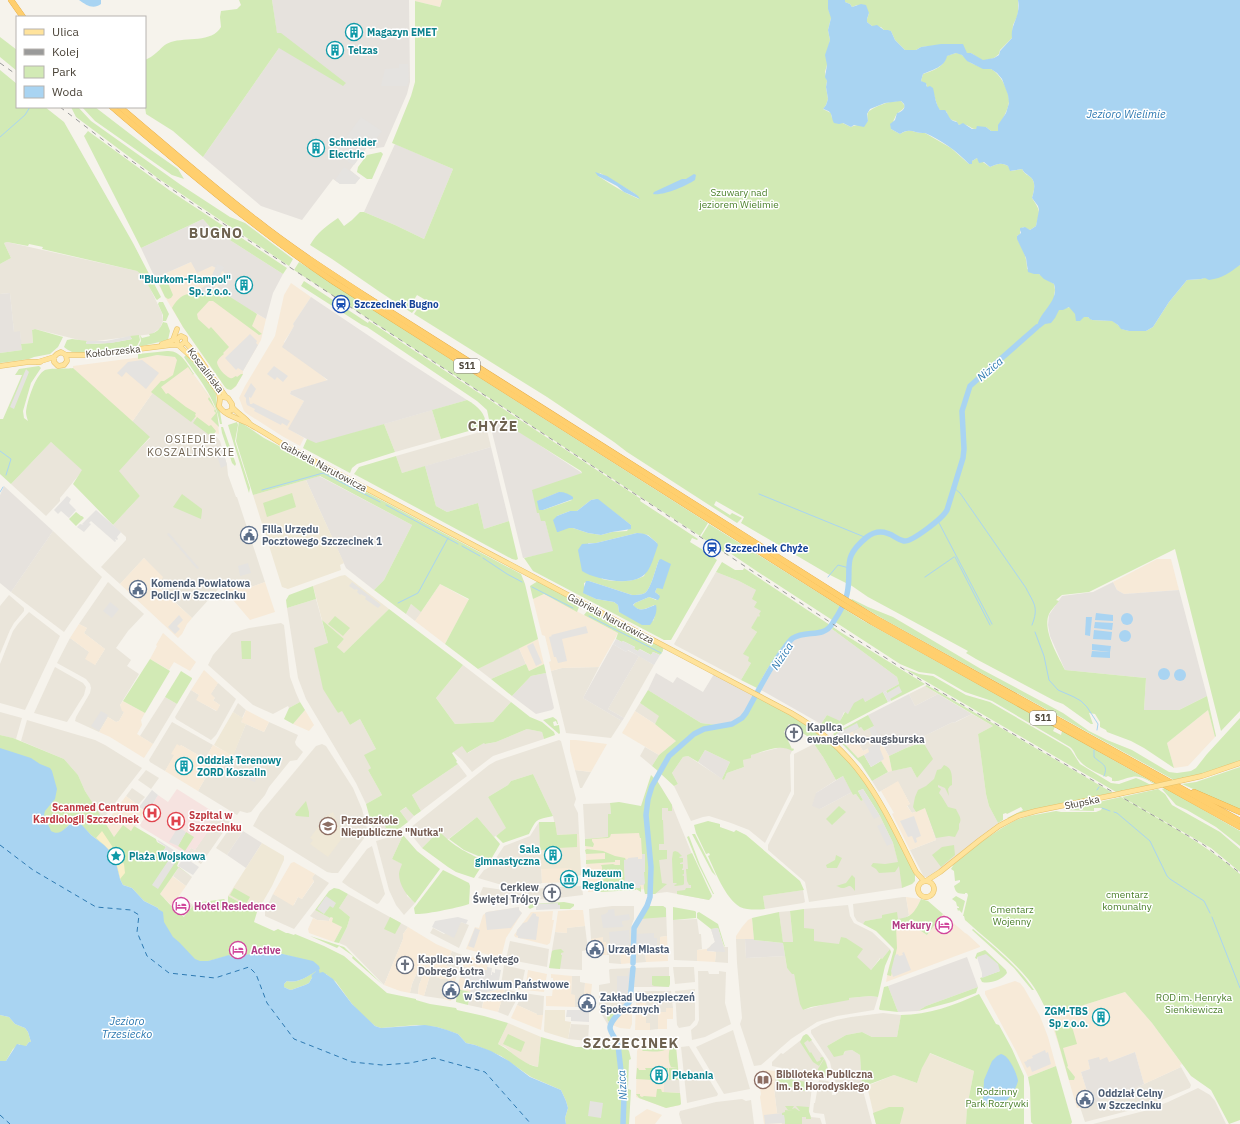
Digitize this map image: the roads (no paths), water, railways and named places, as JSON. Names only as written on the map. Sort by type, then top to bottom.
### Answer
[{"type":"highway","points":[[11,0],[21,16]]},
{"type":"highway","name":"S11","points":[[113,108],[240,215],[303,262],[848,605],[1240,827]]},
{"type":"highway","name":"S11","points":[[121,108],[227,197],[307,258],[840,600]]},
{"type":"highway","name":"S11","points":[[848,605],[1240,821]]},
{"type":"highway","points":[[1178,786],[1240,812]]},
{"type":"main road","points":[[175,339],[180,336],[185,338],[185,342],[183,345],[179,345],[177,343],[175,339],[177,329]]},
{"type":"main road","name":"Kołobrzeska","points":[[151,347],[175,339]]},
{"type":"main road","name":"Koszalińska","points":[[185,342],[197,354],[226,397]]},
{"type":"main road","name":"Kołobrzeska","points":[[67,357],[171,344],[179,345]]},
{"type":"main road","name":"Koszalińska","points":[[179,345],[198,364],[219,393],[220,399]]},
{"type":"main road","points":[[0,366],[38,362],[42,363],[54,359],[57,354],[61,352],[67,357],[66,364],[62,366],[58,366],[54,359]]},
{"type":"main road","points":[[226,397],[231,401],[232,408],[227,412],[220,408],[218,403],[220,399],[226,397]]},
{"type":"main road","name":"Gabriela Narutowicza","points":[[232,408],[245,417],[250,424]]},
{"type":"main road","name":"Gabriela Narutowicza","points":[[227,412],[284,445],[756,694],[817,729],[836,745],[853,763],[870,786],[879,799],[916,872],[923,882]]},
{"type":"main road","name":"Słupska","points":[[923,882],[939,873],[991,831],[1007,821],[1023,814],[1202,776],[1240,763]]},
{"type":"main road","points":[[934,886],[930,882],[923,882],[918,888],[918,892],[922,896],[926,897],[932,894],[939,873]]},
{"type":"water","points":[[79,0],[101,0],[101,4],[92,7]]},
{"type":"water","name":"Jezioro Wielimie","points":[[828,0],[845,0],[845,2],[850,4],[852,7],[861,4],[866,5],[869,13],[867,22],[872,26],[877,25],[884,30],[891,31],[895,40],[905,50],[916,50],[921,47],[941,44],[963,44],[967,53],[971,53],[983,60],[994,58],[999,55],[1000,51],[1012,38],[1019,6],[1018,0],[1240,0],[1240,265],[1229,273],[1218,278],[1209,280],[1205,278],[1187,280],[1169,302],[1153,327],[1146,331],[1129,331],[1121,329],[1112,321],[1092,320],[1088,317],[1084,317],[1080,321],[1076,321],[1075,314],[1069,307],[1059,310],[1051,323],[1045,324],[1040,328],[1037,327],[1041,316],[1052,301],[1055,290],[1054,284],[1044,279],[1039,274],[1028,272],[1026,258],[1017,239],[1017,236],[1021,233],[1020,228],[1025,227],[1030,230],[1036,226],[1039,210],[1032,198],[1034,183],[1032,178],[1022,169],[1010,171],[1008,166],[1001,164],[990,167],[984,162],[979,163],[977,158],[972,161],[972,164],[969,164],[948,146],[925,133],[907,131],[900,134],[891,129],[890,124],[895,120],[897,113],[904,109],[904,104],[901,101],[885,103],[870,109],[867,114],[868,121],[864,127],[854,125],[851,127],[843,123],[834,123],[831,114],[823,109],[828,99],[826,87],[827,81],[825,77],[827,65],[825,55],[830,40],[828,30],[831,18],[828,9]],"holes":[[[956,53],[962,55],[967,61],[983,69],[991,69],[1002,79],[1008,95],[1009,103],[1006,113],[998,125],[998,131],[991,131],[986,127],[977,126],[976,129],[972,129],[963,123],[959,125],[951,119],[945,110],[940,110],[936,102],[933,88],[930,86],[927,87],[926,83],[921,81],[923,74],[944,63],[947,56]]]},
{"type":"water","points":[[595,172],[607,176],[634,193],[640,199],[624,192],[617,186],[598,176]]},
{"type":"water","points":[[694,174],[696,175],[695,180],[686,185],[663,194],[653,194],[654,192],[682,179],[686,179]]},
{"type":"water","points":[[559,492],[568,494],[573,497],[573,499],[543,510],[539,510],[537,501]]},
{"type":"water","points":[[598,499],[631,525],[631,529],[601,535],[588,533],[573,528],[557,532],[553,520],[557,516],[570,511],[577,511],[591,500]]},
{"type":"water","points":[[637,533],[648,536],[658,545],[653,561],[645,574],[632,580],[614,581],[596,577],[582,571],[578,550],[582,544],[596,543]]},
{"type":"water","points":[[661,559],[671,564],[663,589],[657,588],[655,592],[660,597],[658,600],[649,597],[633,605],[636,608],[644,609],[656,605],[655,615],[650,625],[642,625],[619,612],[618,605],[614,602],[596,599],[583,593],[586,581],[589,581],[632,595],[640,595],[645,593],[653,578],[659,560]]},
{"type":"water","points":[[1096,613],[1113,615],[1113,621],[1095,620]]},
{"type":"water","points":[[1129,613],[1132,614],[1132,624],[1125,625],[1122,624],[1121,617],[1122,614]]},
{"type":"water","points":[[1086,617],[1092,617],[1090,636],[1085,635]]},
{"type":"water","points":[[1095,622],[1113,623],[1112,630],[1094,628]]},
{"type":"water","points":[[1094,630],[1112,632],[1111,640],[1093,639]]},
{"type":"water","points":[[1127,630],[1130,631],[1130,641],[1123,642],[1120,641],[1119,634],[1120,631]]},
{"type":"water","points":[[1092,644],[1111,646],[1110,652],[1092,650]]},
{"type":"water","points":[[1092,651],[1110,652],[1110,658],[1091,657]]},
{"type":"water","points":[[1166,668],[1169,669],[1169,679],[1162,680],[1159,679],[1158,672],[1159,669]]},
{"type":"water","points":[[1182,669],[1185,670],[1185,680],[1178,681],[1175,680],[1174,673],[1175,670]]},
{"type":"water","name":"Jezioro Trzesiecko","points":[[0,748],[31,758],[50,768],[57,789],[55,799],[45,811],[44,815],[51,831],[58,833],[61,832],[74,821],[81,824],[91,835],[111,852],[115,859],[123,885],[132,888],[144,901],[163,912],[164,922],[173,937],[195,959],[200,961],[208,961],[229,955],[231,957],[274,952],[313,961],[319,966],[320,969],[300,980],[291,982],[287,981],[284,984],[284,987],[291,990],[305,985],[309,983],[314,974],[323,972],[333,979],[352,1004],[375,1026],[381,1028],[425,1025],[437,1027],[458,1034],[466,1043],[491,1051],[509,1061],[530,1077],[561,1090],[568,1108],[565,1118],[566,1124],[0,1124],[0,1061],[6,1061],[17,1044],[26,1046],[29,1042],[31,1042],[25,1028],[15,1024],[9,1017],[0,1015]]},
{"type":"water","points":[[1001,1054],[1010,1061],[1018,1081],[1009,1098],[1000,1105],[994,1106],[983,1101],[984,1080],[992,1061]]},
{"type":"waterway","points":[[0,137],[25,115],[29,108]]},
{"type":"waterway","name":"Nizica","points":[[633,963],[634,928],[647,906],[650,897],[651,867],[646,815],[648,799],[652,786],[669,756],[694,734],[704,729],[732,724],[742,718],[775,661],[791,640],[803,634],[820,632],[829,628],[845,602],[850,558],[853,551],[867,537],[874,533],[881,532],[888,533],[903,541],[908,540],[914,538],[927,529],[944,514],[947,510],[963,458],[962,411],[970,386],[1037,327]]},
{"type":"waterway","points":[[0,451],[11,459],[6,475]]},
{"type":"waterway","points":[[262,490],[323,473],[380,502]]},
{"type":"waterway","points":[[0,492],[3,487]]},
{"type":"waterway","points":[[954,488],[960,493],[1026,588],[1035,606],[1035,614],[1032,625]]},
{"type":"waterway","points":[[759,494],[867,538]]},
{"type":"waterway","points":[[386,505],[458,544]]},
{"type":"waterway","points":[[938,521],[992,624]]},
{"type":"waterway","points":[[398,603],[418,593],[448,538]]},
{"type":"waterway","points":[[462,546],[480,556]]},
{"type":"waterway","points":[[925,577],[954,557]]},
{"type":"waterway","points":[[955,557],[990,625]]},
{"type":"waterway","points":[[483,558],[522,582]]},
{"type":"waterway","points":[[828,577],[838,565],[849,568]]},
{"type":"waterway","points":[[532,587],[573,608]]},
{"type":"waterway","points":[[589,616],[661,653]]},
{"type":"waterway","points":[[1035,632],[1044,656],[1049,680],[1058,690],[1081,701],[1087,707],[1098,724],[1097,730]]},
{"type":"waterway","points":[[1094,750],[1094,757],[1104,765],[1106,769],[1104,776]]},
{"type":"waterway","points":[[1102,808],[1110,811]]},
{"type":"waterway","points":[[1114,812],[1150,841],[1167,876],[1204,901],[1210,913]]},
{"type":"waterway","points":[[1212,917],[1240,988]]},
{"type":"waterway","name":"Nizica","points":[[616,1040],[610,1028],[612,1021],[630,1001],[633,968]]},
{"type":"waterway","points":[[313,976],[318,972],[317,970]]},
{"type":"waterway","name":"Nizica","points":[[618,1045],[624,1097],[623,1124]]},
{"type":"railway","points":[[0,63],[16,74]]},
{"type":"railway","points":[[61,108],[119,152],[189,201],[848,634],[927,684],[1204,845],[1240,873]]},
{"type":"place","name":"Magazyn EMET","points":[[354,32]]},
{"type":"place","name":"Telzas","points":[[335,50]]},
{"type":"place","name":"Schneider Electric","points":[[316,148]]},
{"type":"place","name":"\"Biurkom-Flampol\" Sp. z o.o.","points":[[244,285]]},
{"type":"place","name":"Szczecinek Bugno","points":[[341,304]]},
{"type":"place","name":"Filia Urzędu Pocztowego Szczecinek 1","points":[[249,535]]},
{"type":"place","name":"Szczecinek Chyże","points":[[712,548]]},
{"type":"place","name":"Komenda Powiatowa Policji w Szczecinku","points":[[138,589]]},
{"type":"place","name":"Kaplica ewangelicko-augsburska","points":[[794,733]]},
{"type":"place","name":"Oddział Terenowy ZORD Koszalin","points":[[184,766]]},
{"type":"place","name":"Scanmed Centrum Kardiologii Szczecinek","points":[[152,813]]},
{"type":"place","name":"Szpital w Szczecinku","points":[[176,821]]},
{"type":"place","name":"Przedszkole Niepubliczne \"Nutka\"","points":[[328,826]]},
{"type":"place","name":"Sala gimnastyczna","points":[[553,855]]},
{"type":"place","name":"Plaża Wojskowa","points":[[116,856]]},
{"type":"place","name":"Muzeum Regionalne","points":[[569,879]]},
{"type":"place","name":"Cerkiew Świętej Trójcy","points":[[552,893]]},
{"type":"place","name":"Hotel Resiedence","points":[[181,906]]},
{"type":"place","name":"Merkury","points":[[944,925]]},
{"type":"place","name":"Urząd Miasta","points":[[595,949]]},
{"type":"place","name":"Active","points":[[238,950]]},
{"type":"place","name":"Kaplica pw. Świętego Dobrego Łotra","points":[[405,965]]},
{"type":"place","name":"Archiwum Państwowe w Szczecinku","points":[[451,990]]},
{"type":"place","name":"Zakład Ubezpieczeń Społecznych","points":[[587,1003]]},
{"type":"place","name":"ZGM-TBS Sp z o.o.","points":[[1101,1017]]},
{"type":"place","name":"Plebania","points":[[659,1075]]},
{"type":"place","name":"Biblioteka Publiczna im. B. Horodyskiego","points":[[763,1080]]},
{"type":"place","name":"Oddział Celny w Szczecinku","points":[[1085,1099]]},
{"type":"district","name":"BUGNO","points":[[216,233]]},
{"type":"district","name":"CHYŻE","points":[[493,426]]},
{"type":"district","name":"OSIEDLE KOSZALIŃSKIE","points":[[191,445]]},
{"type":"district","name":"SZCZECINEK","points":[[631,1043]]},
{"type":"park label","name":"Szuwary nad jeziorem Wielimie","points":[[739,198]]},
{"type":"park label","name":"cmentarz komunalny","points":[[1127,900]]},
{"type":"park label","name":"Cmentarz Wojenny","points":[[1012,914]]},
{"type":"park label","name":"ROD im. Henryka Sienkiewicza","points":[[1194,1002]]},
{"type":"park label","name":"Rodzinny Park Rozrywki","points":[[997,1096]]}]
